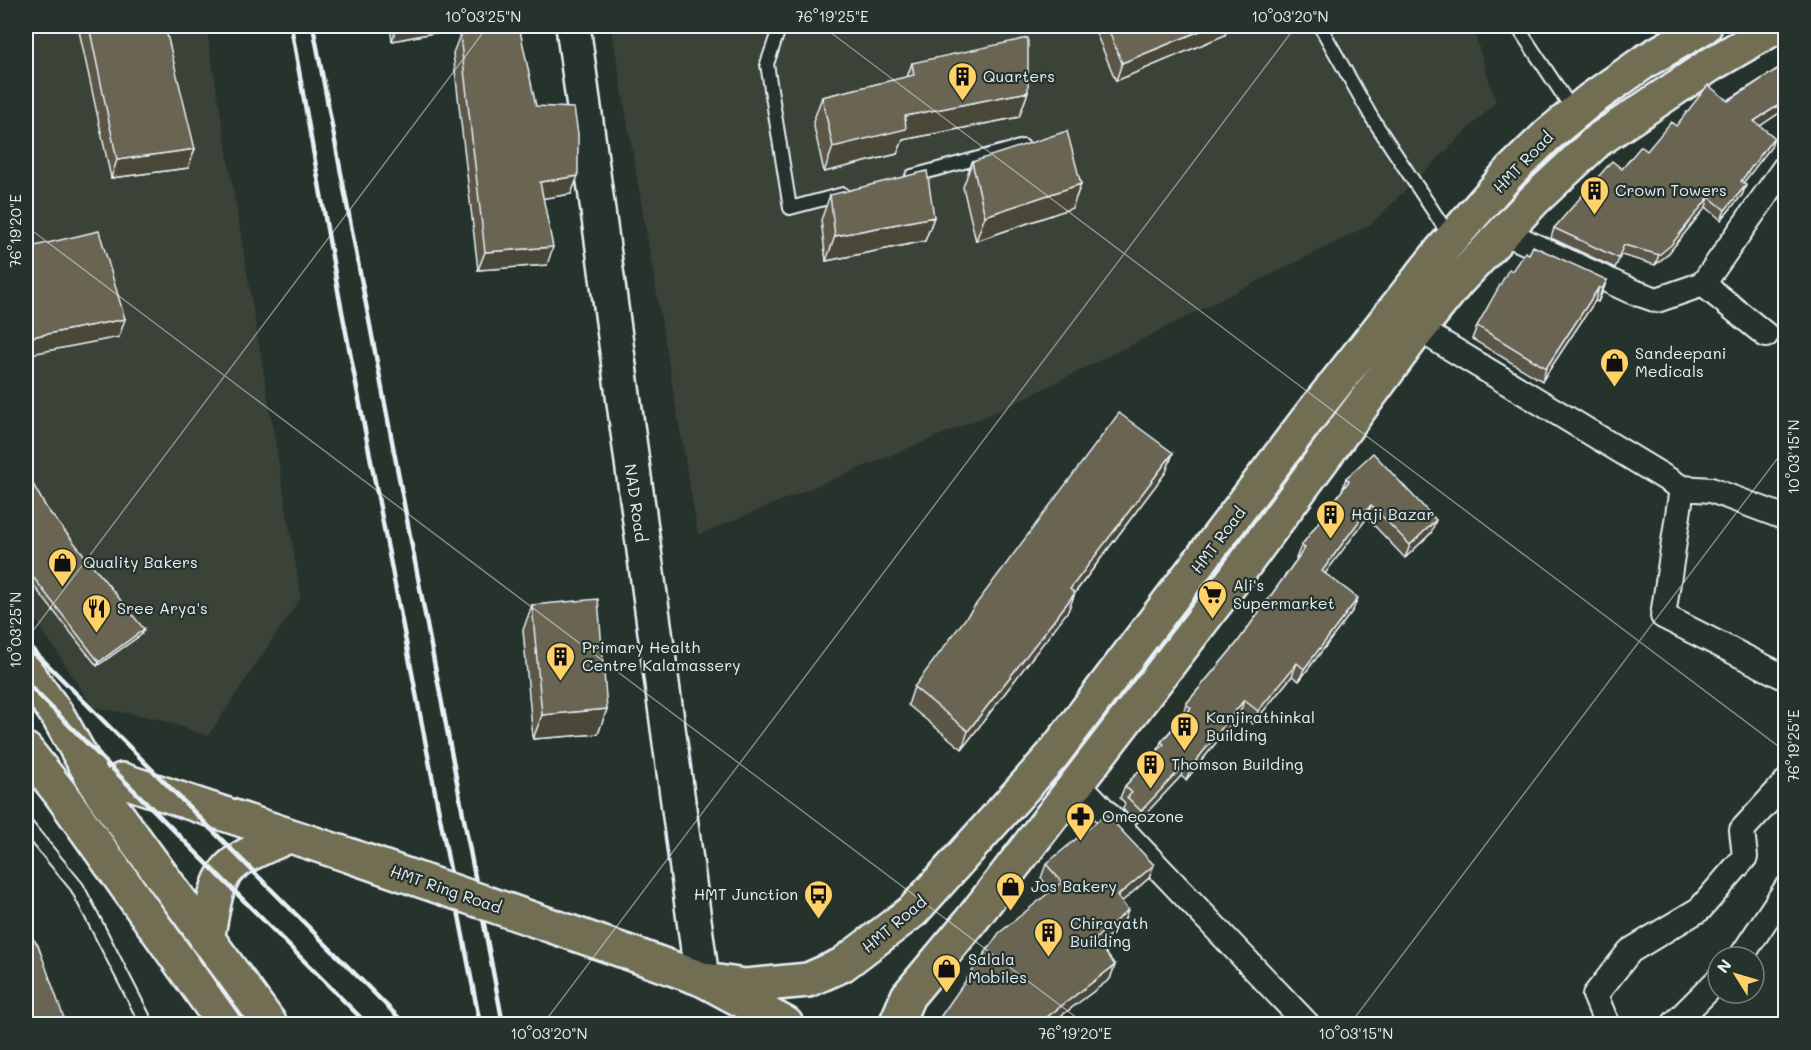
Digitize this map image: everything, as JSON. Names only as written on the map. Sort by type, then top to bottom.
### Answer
[{"type":"main road","name":"HMT Road","points":[[702,979],[746,986],[808,980],[842,965],[913,911],[1052,756],[1310,416],[1452,239],[1511,171],[1575,112],[1647,60],[1705,26]]},
{"type":"main road","name":"HMT Road","points":[[896,1024],[908,996],[970,922],[1225,591],[1419,329],[1504,232],[1598,140],[1653,101],[1777,26]]},
{"type":"main road","points":[[26,671],[58,716],[102,794],[270,1024]]},
{"type":"main road","points":[[26,750],[224,1024]]},
{"type":"main road","name":"HMT Ring Road","points":[[102,794],[122,780],[286,837],[348,855],[702,979],[786,1024]]},
{"type":"main road","points":[[207,940],[222,874],[238,859],[286,837]]},
{"type":"main road","points":[[111,866],[154,868]]},
{"type":"street","name":"NAD Road","points":[[573,26],[702,979]]},
{"type":"street","points":[[1504,232],[1631,291],[1657,300],[1703,284],[1785,166]]},
{"type":"street","points":[[1703,284],[1766,335]]},
{"type":"street","points":[[1419,329],[1682,488],[1711,490],[1785,518]]},
{"type":"street","points":[[1682,488],[1663,616],[1785,678]]},
{"type":"street","points":[[1077,782],[1307,1024]]},
{"type":"street","points":[[1607,1024],[1595,995],[1630,951],[1700,909],[1745,857],[1742,830],[1785,782]]},
{"type":"street","points":[[1749,945],[1785,889]]},
{"type":"street","points":[[1674,1024],[1706,992]]},
{"type":"lane","points":[[780,26],[767,64],[790,208],[856,190]]},
{"type":"lane","points":[[1320,26],[1372,118],[1452,239]]},
{"type":"lane","points":[[1517,26],[1575,112]]},
{"type":"lane","points":[[901,178],[1035,143]]},
{"type":"lane","points":[[26,825],[77,887],[147,1024]]},
{"type":"shaded area","points":[[26,26],[206,26],[301,597],[208,736],[160,719],[93,707],[26,605]]},
{"type":"shaded area","points":[[611,26],[1472,26],[1496,102],[1370,225],[1003,409],[698,535]]},
{"type":"building","points":[[89,26],[165,26],[195,149],[117,160]]},
{"type":"building","points":[[495,26],[519,26],[536,106],[574,108],[578,134],[578,176],[540,182],[553,247],[485,252],[460,35]]},
{"type":"building","points":[[1107,26],[1212,26],[1122,63]]},
{"type":"building","points":[[1028,38],[1028,92],[905,116],[906,129],[833,147],[822,97],[914,75],[912,63]]},
{"type":"building","points":[[1785,64],[1785,101],[1754,121],[1774,137],[1741,181],[1746,185],[1725,210],[1709,197],[1671,245],[1659,255],[1624,245],[1618,258],[1554,228],[1612,161],[1622,169],[1641,146],[1647,151],[1671,122],[1676,126],[1708,85],[1728,101]]},
{"type":"building","points":[[1067,131],[1081,184],[985,216],[972,162]]},
{"type":"building","points":[[927,171],[934,217],[835,236],[830,195]]},
{"type":"building","points":[[99,231],[125,319],[26,338],[26,248]]},
{"type":"building","points":[[1533,246],[1607,280],[1602,289],[1599,287],[1546,368],[1477,326],[1509,269],[1512,271],[1525,252],[1529,254]]},
{"type":"building","points":[[1119,413],[1173,453],[1070,589],[1075,593],[968,731],[914,687]]},
{"type":"building","points":[[1373,453],[1436,520],[1410,545],[1371,505],[1322,571],[1358,598],[1304,669],[1297,663],[1258,711],[1244,700],[1191,767],[1186,763],[1141,811],[1127,797],[1132,793],[1125,786],[1164,744],[1161,742],[1191,708],[1186,704],[1237,643],[1305,548],[1301,546],[1349,481],[1346,478]]},
{"type":"building","points":[[26,472],[47,509],[144,629],[99,662],[26,568]]},
{"type":"building","name":"Primary Health Centre Kalamassery","points":[[598,599],[607,709],[542,715],[532,605]]},
{"type":"building","points":[[1106,814],[1154,865],[1117,896],[1128,910],[1095,939],[1115,965],[1043,1020],[1047,1024],[936,1023],[999,933],[1062,882],[1046,864]]},
{"type":"building","points":[[26,930],[38,945],[66,1024],[26,1024]]},
{"type":"railway","points":[[291,26],[339,296],[480,1024]]},
{"type":"railway","points":[[313,26],[503,1024]]},
{"type":"railway","points":[[26,643],[405,1024]]},
{"type":"railway","points":[[26,682],[367,1024]]},
{"type":"place","name":"Quarters","points":[[962,102]]},
{"type":"place","name":"Crown Towers","points":[[1594,216]]},
{"type":"place","name":"Sandeepani Medicals","points":[[1614,388]]},
{"type":"place","name":"Haji Bazar","points":[[1330,540]]},
{"type":"place","name":"Quality Bakers","points":[[62,588]]},
{"type":"place","name":"Ali's Supermarket","points":[[1212,620]]},
{"type":"place","name":"Sree Arya's","points":[[96,634]]},
{"type":"place","name":"Primary Health Centre Kalamassery","points":[[561,682]]},
{"type":"place","name":"Kanjirathinkal Building","points":[[1185,752]]},
{"type":"place","name":"Thomson Building","points":[[1150,790]]},
{"type":"place","name":"Omeozone","points":[[1081,842]]},
{"type":"place","name":"Jos Bakery","points":[[1010,912]]},
{"type":"place","name":"HMT Junction","points":[[819,920]]},
{"type":"place","name":"Chirayath Building","points":[[1049,958]]},
{"type":"place","name":"Salala Mobiles","points":[[947,994]]}]
